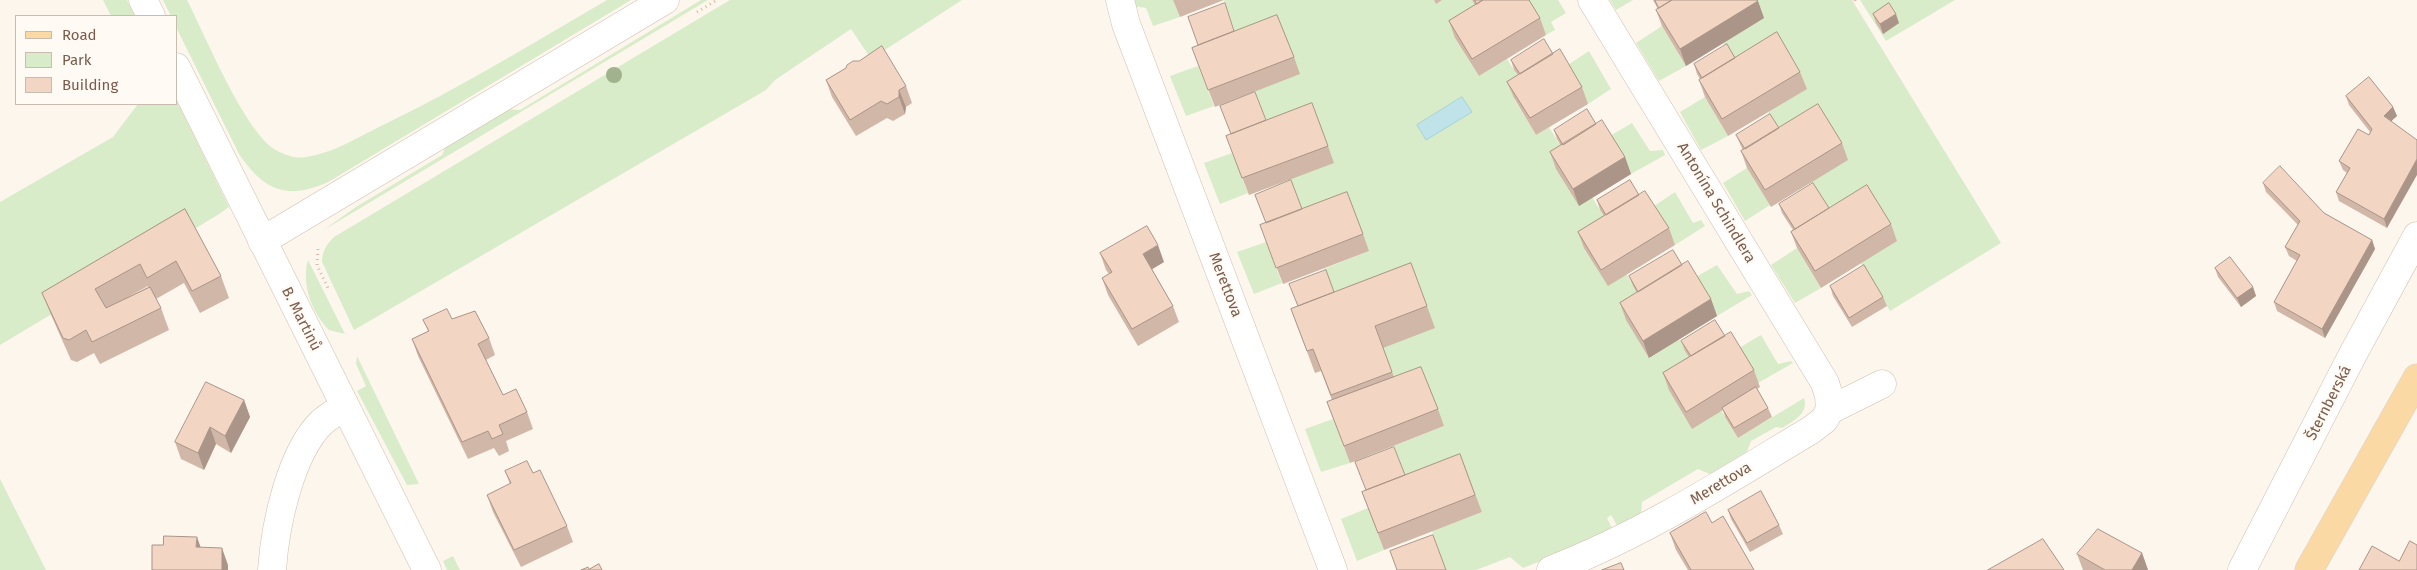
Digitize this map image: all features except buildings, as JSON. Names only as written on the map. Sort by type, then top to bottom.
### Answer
[{"type":"main road","points":[[2309,570],[2417,378]]},
{"type":"street","points":[[143,0],[150,15]]},
{"type":"street","points":[[262,241],[666,0]]},
{"type":"street","name":"Merettova","points":[[1120,0],[1126,24],[1334,570]]},
{"type":"street","name":"Antonína Schindlera","points":[[1592,0],[1824,383],[1829,396],[1830,410]]},
{"type":"street","name":"B. Martinů","points":[[178,71],[427,570]]},
{"type":"street","name":"Šternberská","points":[[2242,570],[2353,354],[2417,236]]},
{"type":"street","name":"Merettova","points":[[1551,570],[1625,539],[1660,521],[1811,430],[1824,420],[1830,410],[1882,384]]},
{"type":"street","points":[[272,570],[273,550],[280,518],[299,457],[311,434],[323,421],[345,406]]},
{"type":"green space","points":[[103,0],[127,0],[134,15],[110,15]]},
{"type":"green space","points":[[163,0],[187,0],[226,80],[250,122],[262,138],[274,149],[290,156],[302,157],[316,155],[336,148],[412,111],[496,65],[607,0],[631,0],[330,181],[315,187],[289,191],[278,189],[258,177],[239,154],[178,31],[178,15],[170,15]]},
{"type":"green space","points":[[701,0],[708,0],[322,231],[356,207],[442,155],[447,142],[504,109],[520,110]]},
{"type":"green space","points":[[730,0],[962,0],[871,59],[851,29],[775,80],[766,90],[354,330],[322,262],[325,248],[334,237]]},
{"type":"green space","points":[[1132,0],[1173,0],[1180,17],[1153,26],[1146,8],[1133,6]]},
{"type":"green space","points":[[1224,0],[1434,0],[1436,3],[1442,0],[1472,0],[1485,20],[1455,38],[1479,76],[1507,59],[1527,90],[1514,99],[1536,135],[1549,127],[1613,231],[1627,275],[1646,307],[1650,358],[1679,339],[1698,372],[1692,428],[1721,410],[1738,438],[1804,398],[1805,403],[1802,412],[1796,419],[1782,428],[1776,427],[1751,441],[1745,457],[1712,475],[1698,469],[1642,502],[1641,515],[1619,529],[1611,515],[1607,518],[1614,532],[1523,568],[1510,557],[1476,570],[1446,570],[1432,531],[1482,512],[1466,471],[1411,492],[1394,446],[1444,426],[1400,394],[1343,315],[1324,269],[1369,251],[1308,226],[1255,91]]},
{"type":"green space","points":[[1525,0],[1558,0],[1566,13],[1551,22],[1555,30],[1546,35]]},
{"type":"green space","points":[[1610,0],[1633,0],[1616,10]]},
{"type":"green space","points":[[1753,0],[1852,0],[2001,243],[1890,311],[1768,112],[1806,89],[1743,74],[1723,43],[1763,18]]},
{"type":"green space","points":[[1860,0],[1955,0],[1886,41]]},
{"type":"green space","points":[[1662,26],[1686,66],[1659,81],[1636,43]]},
{"type":"green space","points":[[1589,51],[1611,89],[1588,104],[1566,66]]},
{"type":"green space","points":[[1198,66],[1214,106],[1186,116],[1170,76]]},
{"type":"green space","points":[[1705,97],[1728,136],[1701,150],[1680,112]]},
{"type":"green space","points":[[178,103],[229,207],[0,345],[0,202],[113,137],[137,105],[178,105]]},
{"type":"green space","points":[[1632,123],[1650,151],[1663,150],[1665,155],[1631,174],[1608,137]]},
{"type":"green space","points":[[1232,153],[1248,193],[1220,204],[1204,163]]},
{"type":"green space","points":[[1747,168],[1770,205],[1745,221],[1723,183]]},
{"type":"green space","points":[[1675,192],[1693,223],[1701,220],[1705,226],[1675,245],[1651,208]]},
{"type":"green space","points":[[1266,242],[1282,283],[1254,294],[1237,252]]},
{"type":"green space","points":[[1797,248],[1821,288],[1795,303],[1771,265]]},
{"type":"green space","points":[[308,260],[345,334],[329,330],[313,307],[306,279]]},
{"type":"green space","points":[[1717,265],[1737,294],[1749,291],[1752,295],[1717,316],[1694,278]]},
{"type":"green space","points":[[1761,335],[1778,364],[1791,361],[1793,363],[1758,383],[1737,349]]},
{"type":"green space","points":[[357,356],[419,484],[407,485],[357,391],[366,386],[356,364]]},
{"type":"green space","points":[[1333,419],[1350,463],[1321,472],[1305,429]]},
{"type":"green space","points":[[0,479],[46,570],[0,570]]},
{"type":"green space","points":[[1368,508],[1384,550],[1357,561],[1341,519]]},
{"type":"green space","points":[[453,556],[460,570],[447,570],[443,561]]},
{"type":"water","points":[[1462,97],[1472,112],[1426,140],[1417,125]]}]
